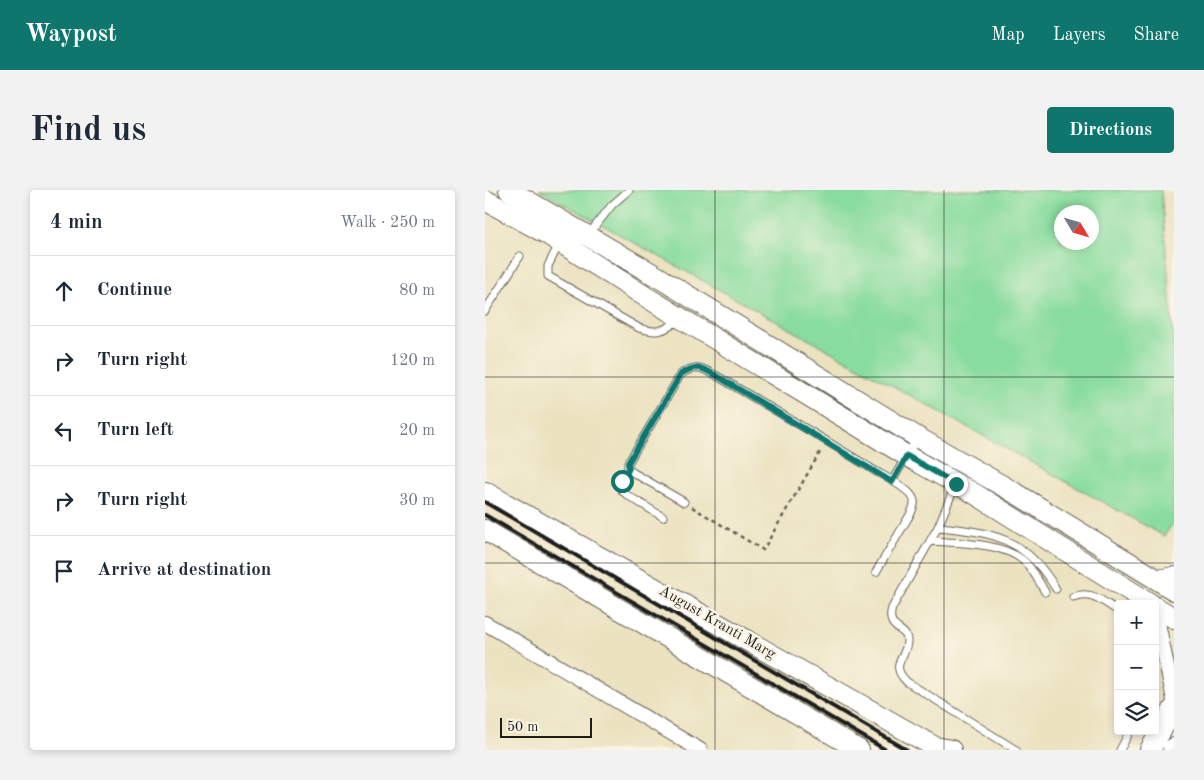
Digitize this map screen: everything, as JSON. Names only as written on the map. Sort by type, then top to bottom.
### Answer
[{"type":"street","points":[[509,190],[657,277],[917,437],[1017,494],[1174,590]]},
{"type":"street","points":[[485,200],[559,242],[1144,600]]},
{"type":"street","name":"August Kranti Marg","points":[[485,492],[942,749]]},
{"type":"street","points":[[485,530],[859,750]]},
{"type":"street","points":[[1153,578],[1174,574]]},
{"type":"street","points":[[1159,610],[1174,618]]},
{"type":"street","points":[[485,622],[700,750]]},
{"type":"street","points":[[1159,627],[1174,700]]},
{"type":"street","points":[[1150,750],[1174,708]]},
{"type":"lane","points":[[587,236],[612,205],[629,190]]},
{"type":"lane","points":[[559,242],[548,266],[548,276],[639,328],[653,332],[667,329],[682,318]]},
{"type":"lane","points":[[485,311],[520,256]]},
{"type":"lane","points":[[663,517],[627,495],[621,489],[622,481],[629,468],[628,463],[681,374],[690,368],[700,367],[827,441],[892,482],[913,498],[914,506],[876,572]]},
{"type":"lane","points":[[892,482],[917,437]]},
{"type":"lane","points":[[629,468],[632,472],[684,502]]},
{"type":"lane","points":[[956,484],[930,541],[892,608],[891,621],[906,636],[907,641],[898,663],[899,671],[907,682],[1016,750]]},
{"type":"lane","points":[[937,526],[995,535],[1014,544],[1029,554],[1043,569],[1056,589]]},
{"type":"lane","points":[[930,541],[994,547],[1011,553],[1025,562],[1037,576],[1045,592]]},
{"type":"lane","points":[[1073,597],[1087,594],[1092,595],[1114,609]]},
{"type":"lane","points":[[1121,750],[1128,735]]},
{"type":"path","points":[[684,502],[763,550],[827,441]]},
{"type":"green space","points":[[539,190],[1161,190],[1174,344],[1174,522],[1164,536]]},
{"type":"railway","points":[[485,502],[907,750]]},
{"type":"railway","points":[[485,515],[886,750]]},
{"type":"route","points":[[622,481],[629,468],[628,463],[681,374],[690,368],[700,367],[827,441],[892,482],[907,456],[956,484]]}]
